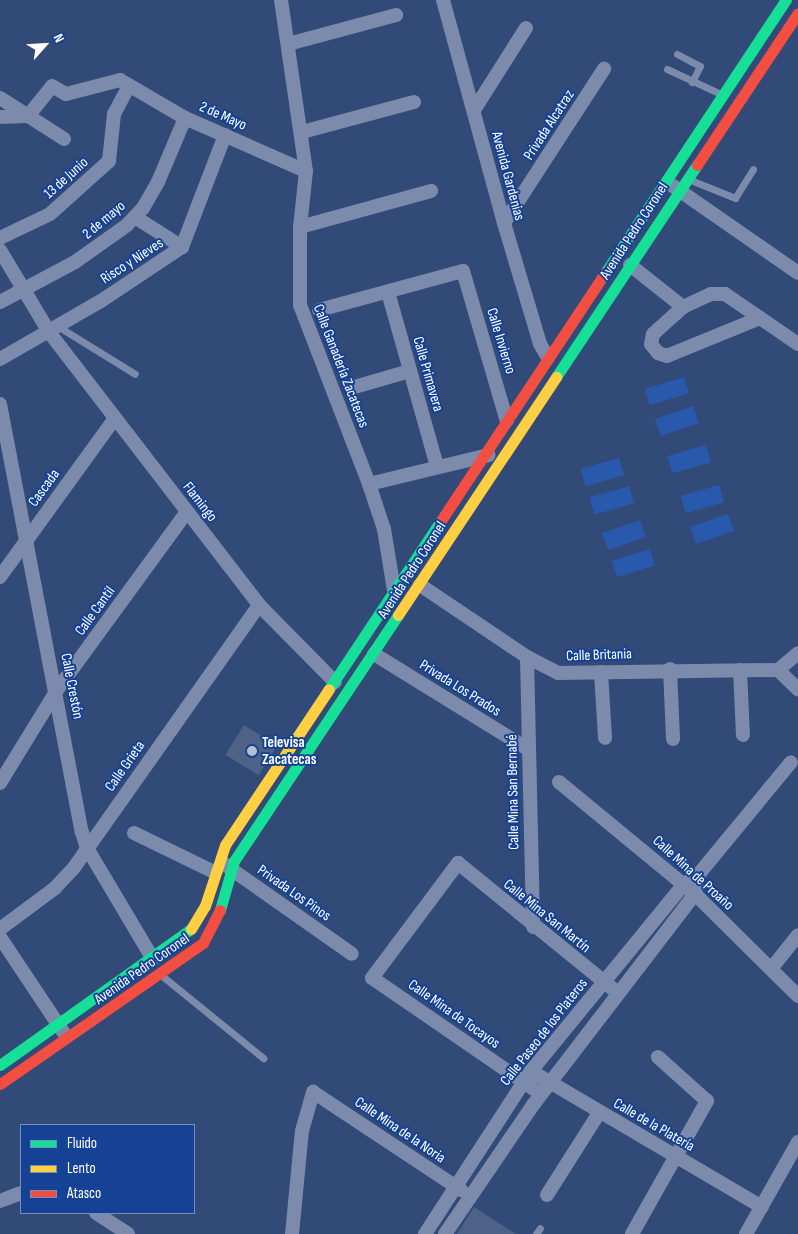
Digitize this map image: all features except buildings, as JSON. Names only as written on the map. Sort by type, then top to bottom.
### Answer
[{"type":"main road","name":"Avenida Pedro Coronel","points":[[1,1063],[189,933],[205,906],[216,865],[286,754],[786,0]]},
{"type":"main road","name":"Avenida Pedro Coronel","points":[[0,1084],[191,955],[211,933],[231,870],[682,184],[798,13]]},
{"type":"main road","points":[[286,754],[300,763]]},
{"type":"street","name":"Calle Ganadería Zacatecas","points":[[281,0],[302,132],[306,171],[300,226],[303,318],[369,484],[384,529],[394,590]]},
{"type":"street","name":"Avenida Gardenias","points":[[443,0],[504,224],[548,358]]},
{"type":"street","points":[[288,44],[396,15]]},
{"type":"street","points":[[474,110],[526,28]]},
{"type":"street","name":"Privada Alcatraz","points":[[504,224],[604,69]]},
{"type":"street","points":[[0,117],[28,116],[52,86],[66,94],[120,80],[129,86]]},
{"type":"street","name":"2 de Mayo","points":[[129,86],[185,118],[306,171]]},
{"type":"street","name":"13 de Junio","points":[[0,238],[50,214],[109,161],[114,114],[129,86]]},
{"type":"street","points":[[0,98],[64,139]]},
{"type":"street","points":[[302,132],[414,102]]},
{"type":"street","name":"2 de mayo","points":[[0,302],[108,242],[135,217],[158,182],[185,118]]},
{"type":"street","name":"Risco y Nieves","points":[[0,359],[54,330],[169,259],[182,246],[225,135]]},
{"type":"street","points":[[669,176],[798,273]]},
{"type":"street","points":[[300,226],[431,191]]},
{"type":"street","points":[[135,217],[182,246]]},
{"type":"street","name":"Flamingo","points":[[0,250],[23,290],[54,330],[115,418],[259,605],[335,682]]},
{"type":"street","points":[[630,265],[683,307]]},
{"type":"street","name":"Calle Invierno","points":[[388,292],[463,272],[507,421]]},
{"type":"street","points":[[319,310],[388,292]]},
{"type":"street","name":"Calle Primavera","points":[[388,292],[437,466]]},
{"type":"street","points":[[760,318],[668,356],[658,353],[651,344],[652,334],[683,307],[711,294],[725,294],[798,344]]},
{"type":"street","points":[[351,388],[410,371]]},
{"type":"street","name":"Calle Crestón","points":[[0,404],[87,848],[153,959]]},
{"type":"street","name":"Cascada","points":[[0,577],[115,418]]},
{"type":"street","points":[[369,484],[485,454],[504,456]]},
{"type":"street","name":"Calle Cantil","points":[[0,783],[57,690],[187,512]]},
{"type":"street","name":"Calle Britania","points":[[420,585],[527,658],[558,673],[670,669],[778,670]]},
{"type":"street","name":"Calle Grieta","points":[[0,929],[55,888],[87,848],[259,605]]},
{"type":"street","points":[[798,653],[778,670],[798,689]]},
{"type":"street","name":"Privada Los Prados","points":[[374,654],[528,749]]},
{"type":"street","name":"Calle Mina San Bernabé","points":[[527,658],[533,927]]},
{"type":"street","points":[[670,669],[673,739]]},
{"type":"street","points":[[740,670],[743,734]]},
{"type":"street","points":[[602,672],[604,738]]},
{"type":"street","points":[[445,1234],[469,1196],[545,1088],[617,992],[695,894],[698,875],[791,762]]},
{"type":"street","name":"Calle Mina de Proaño","points":[[559,782],[684,884],[798,996]]},
{"type":"street","name":"Privada Los Pinos","points":[[134,833],[231,870],[352,954]]},
{"type":"street","name":"Calle Mina San Martín","points":[[372,978],[458,862],[533,927],[617,992]]},
{"type":"street","name":"Calle Paseo de los Plateros","points":[[425,1234],[454,1186],[527,1077],[684,884],[698,875]]},
{"type":"street","points":[[771,969],[798,935]]},
{"type":"street","points":[[0,937],[68,1039]]},
{"type":"street","name":"Calle Mina de Tocayos","points":[[372,978],[527,1077]]},
{"type":"street","points":[[632,1234],[707,1101],[658,1057]]},
{"type":"street","name":"Calle de la Platería","points":[[527,1077],[545,1088],[599,1113],[677,1156],[762,1207]]},
{"type":"street","name":"Calle Mina de la Noria","points":[[292,1234],[302,1131],[313,1092],[469,1196]]},
{"type":"street","points":[[547,1195],[599,1113]]},
{"type":"street","points":[[746,1234],[798,1142]]},
{"type":"street","points":[[0,1201],[20,1193]]},
{"type":"street","points":[[98,1214],[128,1234]]},
{"type":"lane","points":[[676,54],[700,66],[692,82]]},
{"type":"lane","points":[[667,70],[723,95]]},
{"type":"lane","points":[[682,184],[735,198],[753,168]]},
{"type":"lane","points":[[54,330],[135,374]]},
{"type":"lane","points":[[161,974],[263,1058]]},
{"type":"shaded area","points":[[684,377],[689,393],[650,405],[645,389]]},
{"type":"shaded area","points":[[693,406],[699,423],[661,436],[655,419]]},
{"type":"shaded area","points":[[706,445],[711,462],[673,473],[668,456]]},
{"type":"shaded area","points":[[619,458],[624,475],[586,486],[581,469]]},
{"type":"shaded area","points":[[719,485],[724,502],[686,513],[681,496]]},
{"type":"shaded area","points":[[629,486],[634,503],[595,515],[590,497]]},
{"type":"shaded area","points":[[728,514],[734,531],[696,544],[690,527]]},
{"type":"shaded area","points":[[640,520],[646,537],[608,550],[602,533]]},
{"type":"shaded area","points":[[650,549],[655,565],[617,577],[612,561]]},
{"type":"traffic: fast","points":[[605,273],[786,0]]},
{"type":"traffic: fast","points":[[556,377],[697,165]]},
{"type":"traffic: fast","points":[[329,689],[440,522]]},
{"type":"traffic: fast","points":[[220,910],[234,861],[398,615]]},
{"type":"traffic: fast","points":[[0,1065],[191,929]]},
{"type":"traffic: slow","points":[[398,615],[556,377]]},
{"type":"traffic: slow","points":[[191,929],[205,906],[225,845],[329,689]]},
{"type":"traffic: jam","points":[[697,165],[798,13]]},
{"type":"traffic: jam","points":[[440,522],[605,273]]},
{"type":"traffic: jam","points":[[0,1084],[203,943],[220,910]]},
{"type":"place","name":"Televisa Zacatecas","points":[[252,751]]}]
